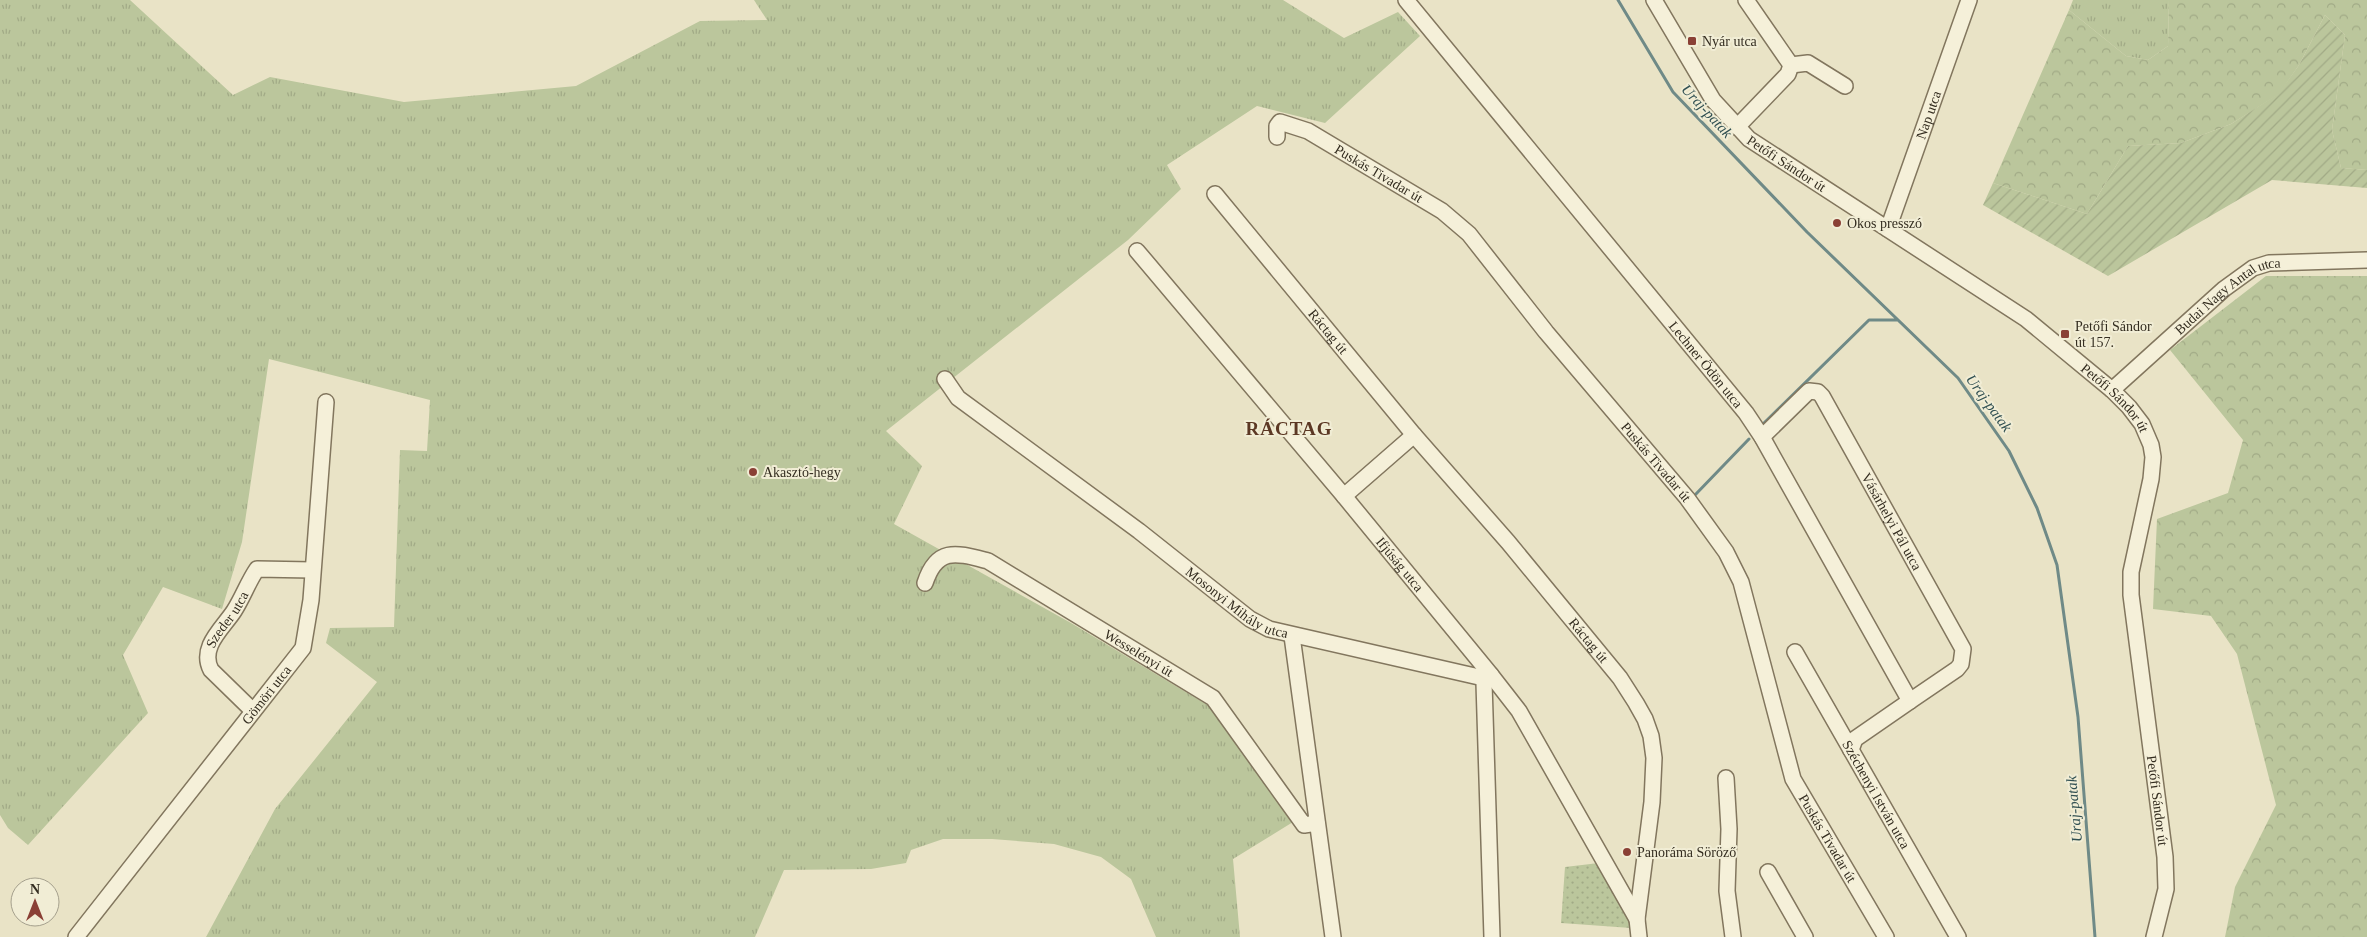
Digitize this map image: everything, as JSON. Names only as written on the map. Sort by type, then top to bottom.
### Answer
[{"type":"street","name":"Lechner Ödön utca","points":[[1406,0],[1746,413],[1762,437],[1910,701]]},
{"type":"street","name":"Petőfi Sándor út","points":[[1654,0],[1713,100],[1737,127],[1789,166],[2026,319],[2112,390],[2142,424],[2151,445],[2153,457],[2152,479],[2131,572],[2130,595],[2165,857],[2166,889],[2154,937]]},
{"type":"street","points":[[1737,127],[1788,74],[1790,65],[1746,0]]},
{"type":"street","name":"Nap utca","points":[[1888,229],[1969,0]]},
{"type":"street","points":[[1790,65],[1808,63],[1845,86]]},
{"type":"street","name":"Puskás Tivadar út","points":[[1277,137],[1277,126],[1280,122],[1308,131],[1442,211],[1469,234],[1546,332],[1687,498],[1726,552],[1741,582],[1793,779],[1886,937]]},
{"type":"street","name":"Ráctag út","points":[[1214,194],[1414,436],[1508,542],[1620,678],[1646,719],[1651,736],[1653,780],[1637,919]]},
{"type":"street","name":"Ifjúság utca","points":[[1137,251],[1344,496],[1491,675]]},
{"type":"street","name":"Budai Nagy Antal utca","points":[[2112,390],[2224,289],[2253,268],[2269,263],[2367,260]]},
{"type":"street","name":"Mosonyi Mihály utca","points":[[945,379],[958,398],[1139,531],[1250,619],[1269,629],[1292,636],[1333,937]]},
{"type":"street","name":"Vásárhelyi Pál utca","points":[[1762,437],[1809,391],[1818,392],[1822,396],[1963,649],[1962,664],[1957,669],[1910,701]]},
{"type":"street","name":"Gömöri utca","points":[[76,937],[303,648],[310,609],[326,402]]},
{"type":"street","points":[[1344,496],[1414,436]]},
{"type":"street","name":"Wesselényi út","points":[[925,583],[930,570],[938,560],[956,553],[988,561],[1214,698],[1304,825],[1317,823]]},
{"type":"street","name":"Szeder utca","points":[[253,711],[212,670],[208,662],[212,644],[216,635],[234,611],[257,568],[312,570]]},
{"type":"street","points":[[1292,636],[1356,647],[1479,677],[1491,675]]},
{"type":"street","name":"Széchenyi István utca","points":[[1795,652],[1958,937]]},
{"type":"street","points":[[1491,675],[1518,711],[1586,825],[1637,919],[1639,937]]},
{"type":"street","points":[[1491,675],[1484,683],[1492,937]]},
{"type":"street","points":[[1850,750],[1855,739],[1910,701]]},
{"type":"street","points":[[1726,778],[1729,829],[1727,891],[1733,937]]},
{"type":"street","points":[[1768,872],[1805,937]]},
{"type":"green space","points":[[0,0],[130,0],[233,95],[270,77],[404,102],[576,86],[700,21],[767,20],[754,0],[1283,0],[1344,38],[1398,12],[1420,36],[1325,123],[1257,106],[1167,165],[1181,189],[1128,240],[886,431],[922,466],[894,524],[1071,623],[1209,706],[1293,822],[1233,859],[1240,937],[1156,937],[1131,879],[1101,857],[1054,844],[992,839],[943,839],[911,850],[906,863],[871,869],[784,870],[755,937],[206,937],[275,809],[377,682],[326,643],[330,628],[394,627],[400,450],[427,451],[430,400],[269,359],[242,542],[222,609],[163,587],[123,655],[148,713],[28,845],[8,828],[0,815]]},
{"type":"green space","points":[[2073,0],[2169,0],[2168,46],[2148,60],[2126,56],[2069,10]]},
{"type":"green space","points":[[2169,0],[2367,0],[2367,170],[2341,168],[2332,130],[2345,35],[2325,15],[2299,65],[2279,94],[2231,124],[2181,143],[2128,146],[2087,214],[1993,183],[2069,10],[2126,56],[2148,60],[2168,46]]},
{"type":"green space","points":[[2325,15],[2345,35],[2332,130],[2341,168],[2367,170],[2367,188],[2272,180],[2108,276],[1983,205],[1993,183],[2087,214],[2128,146],[2181,143],[2231,124],[2278,94],[2299,65]]},
{"type":"green space","points":[[2266,276],[2367,276],[2367,937],[2225,937],[2235,887],[2276,805],[2237,654],[2211,616],[2153,609],[2157,519],[2228,493],[2243,440],[2170,350]]},
{"type":"green space","points":[[1599,863],[1626,912],[1631,928],[1561,923],[1565,867]]},
{"type":"waterway","name":"Uraj-patak","points":[[1618,0],[1673,92],[1807,232],[1958,378],[2009,451],[2037,508],[2057,565],[2078,717],[2095,937]]},
{"type":"waterway","points":[[1763,424],[1869,320],[1897,320]]},
{"type":"waterway","points":[[1695,495],[1749,439]]},
{"type":"place","name":"Nyár utca","points":[[1692,41]]},
{"type":"place","name":"Okos presszó","points":[[1837,223]]},
{"type":"place","name":"Petőfi Sándor út 157.","points":[[2065,334]]},
{"type":"place","name":"Akasztó-hegy","points":[[753,472]]},
{"type":"place","name":"Panoráma Söröző","points":[[1627,852]]},
{"type":"district","name":"RÁCTAG","points":[[1289,428]]}]
